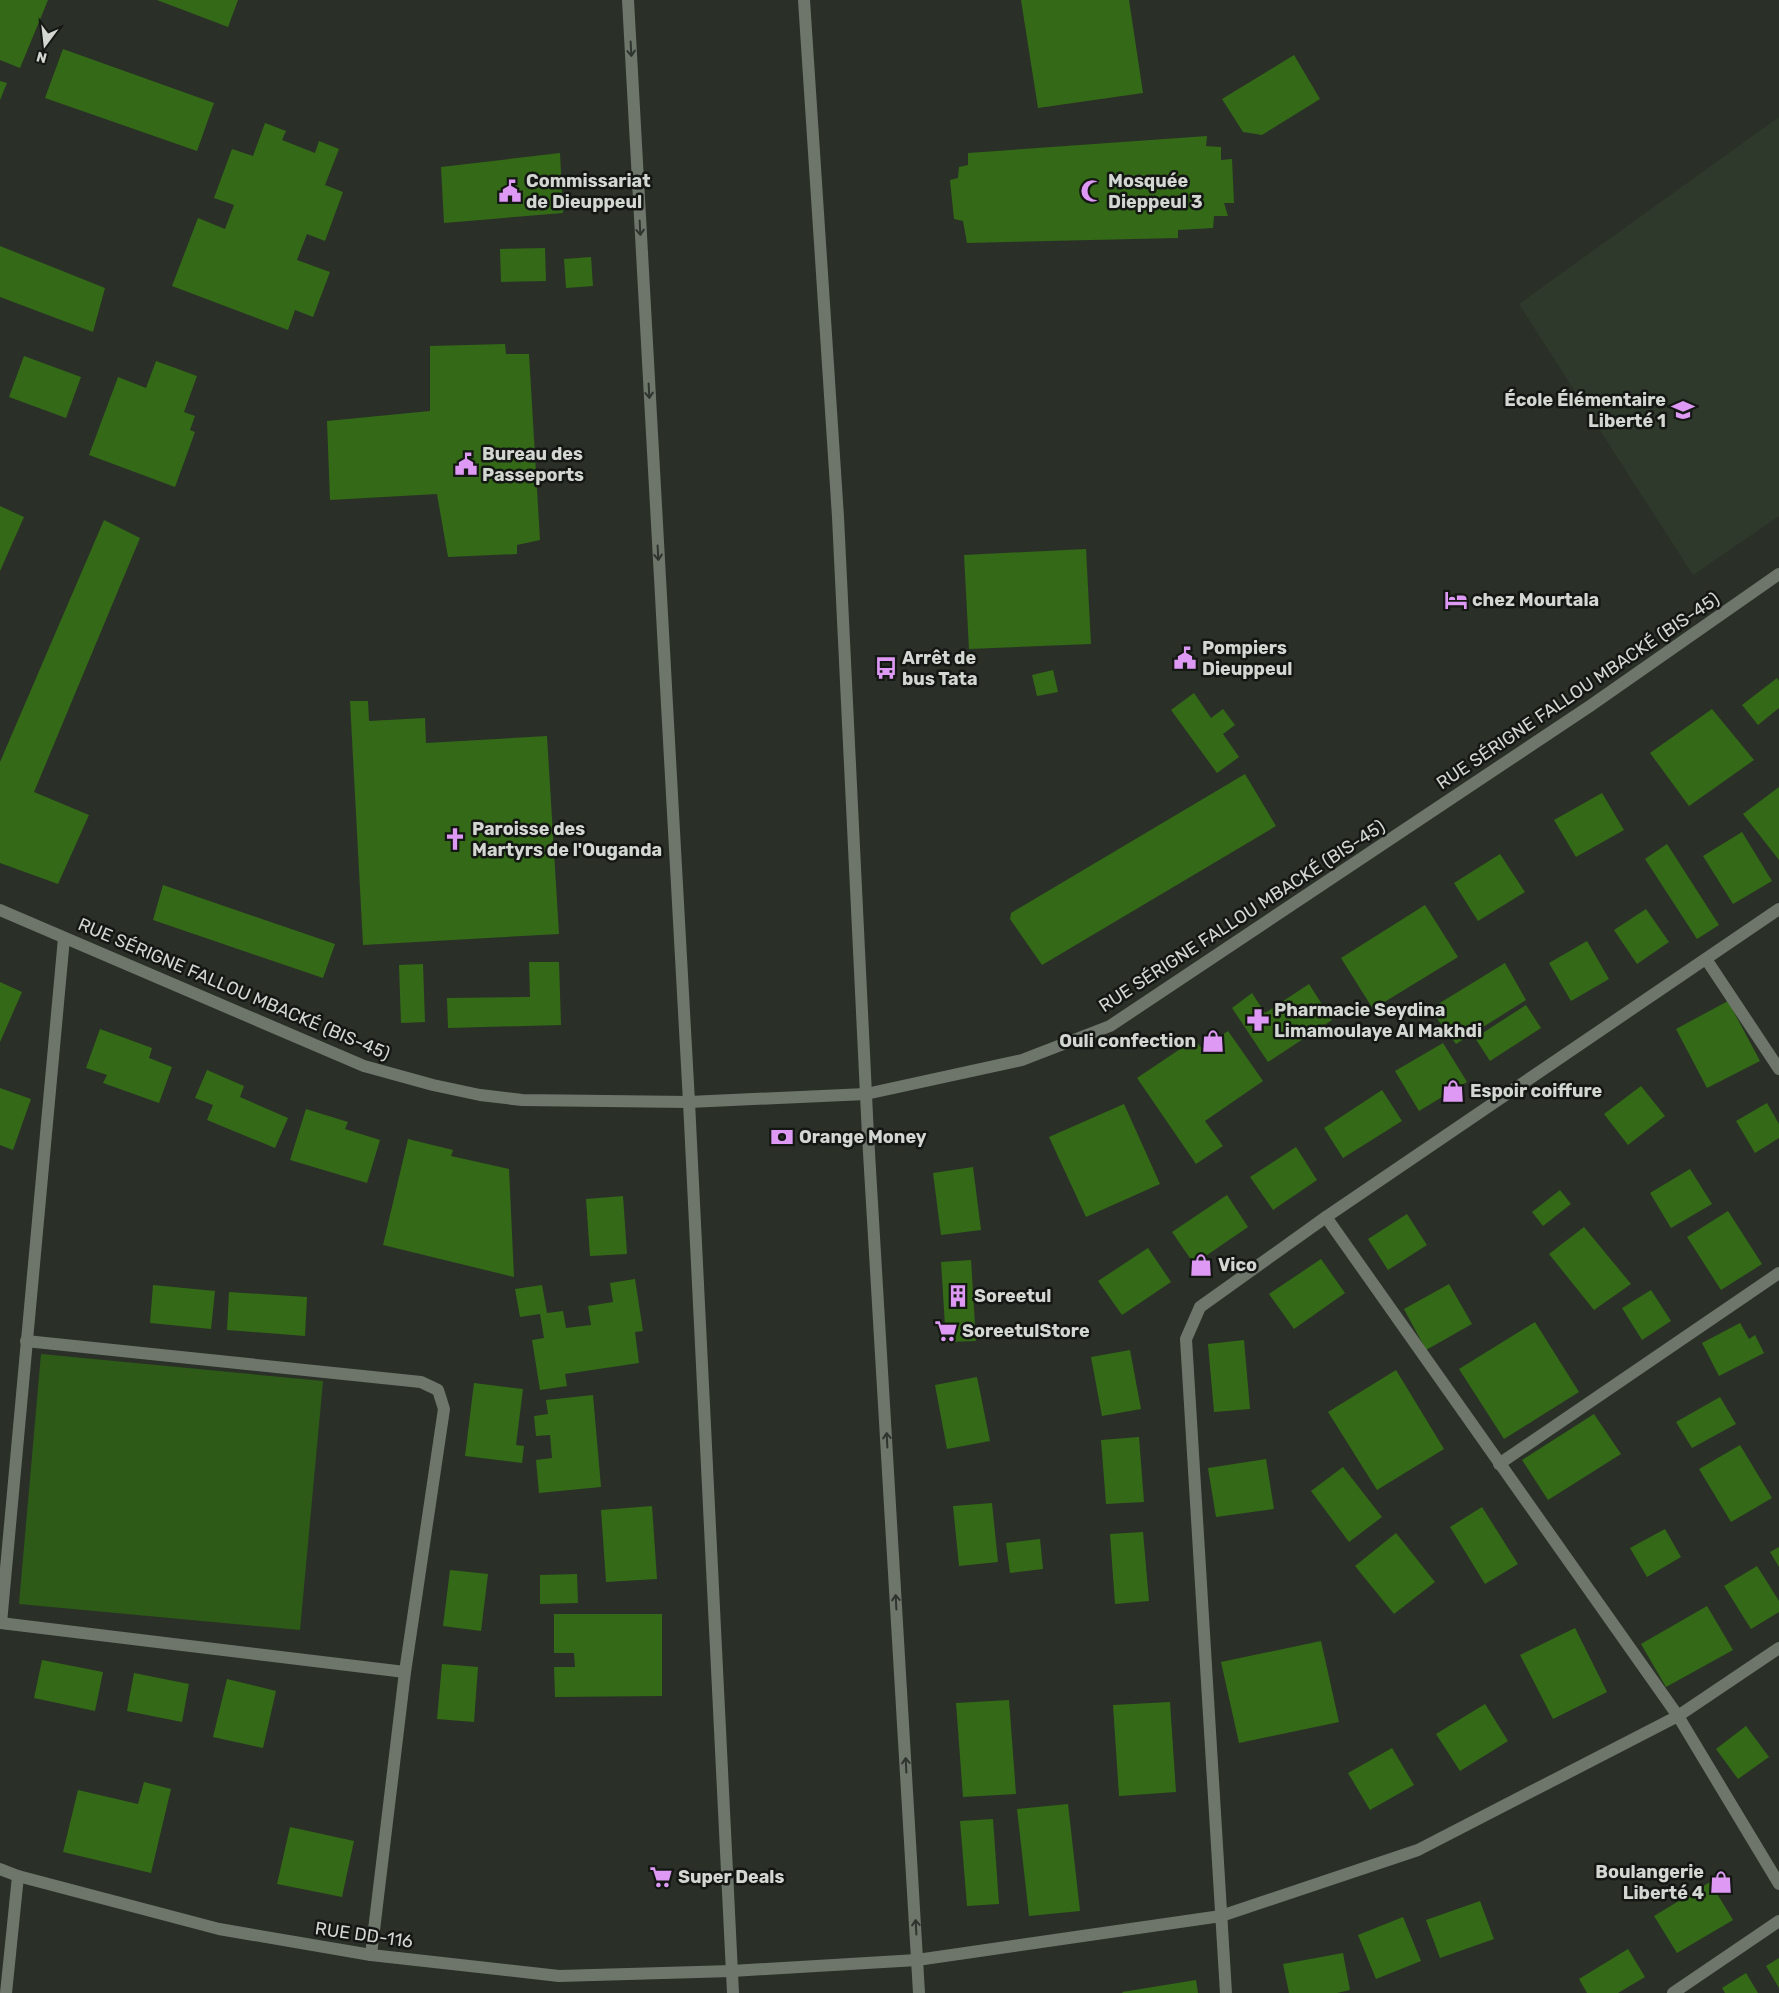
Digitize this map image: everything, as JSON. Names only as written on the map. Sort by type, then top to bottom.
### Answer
[{"type":"street","points":[[628,0],[689,1102],[733,1993]]},
{"type":"street","points":[[804,0],[838,517],[866,1094],[919,1993]]},
{"type":"street","name":"RUE SÉRIGNE FALLOU MBACKÉ (BIS-45)","points":[[0,910],[364,1066],[480,1095],[522,1100],[689,1102],[866,1094],[1022,1060],[1110,1026],[1590,706],[1779,574]]},
{"type":"street","points":[[1226,1993],[1186,1339],[1200,1308],[1326,1217],[1779,909]]},
{"type":"street","points":[[64,938],[0,1623],[405,1672]]},
{"type":"street","points":[[1706,959],[1779,1069]]},
{"type":"street","points":[[1326,1217],[1678,1716],[1779,1884]]},
{"type":"street","points":[[1499,1464],[1779,1273]]},
{"type":"street","points":[[26,1342],[421,1382],[438,1390],[444,1409],[405,1672],[371,1955]]},
{"type":"street","name":"RUE DD-116","points":[[0,1870],[219,1929],[371,1955],[559,1976],[732,1971],[918,1960],[1222,1916],[1418,1850],[1678,1716],[1779,1648]]},
{"type":"street","points":[[6,1993],[18,1876]]},
{"type":"street","points":[[1673,1993],[1779,1921]]},
{"type":"shaded area","name":"École Élémentaire Liberté 1","points":[[1779,117],[1779,516],[1693,575],[1519,304]]},
{"type":"green space","points":[[41,1354],[323,1381],[300,1630],[19,1604]]},
{"type":"building","points":[[0,0],[48,0],[20,68],[0,60]]},
{"type":"building","points":[[157,0],[238,0],[228,27]]},
{"type":"building","points":[[1021,0],[1129,0],[1143,93],[1038,108]]},
{"type":"building","points":[[63,49],[214,103],[197,151],[45,98]]},
{"type":"building","points":[[1294,55],[1320,99],[1262,135],[1243,132],[1222,99]]},
{"type":"building","points":[[0,81],[7,83],[0,100]]},
{"type":"building","points":[[265,123],[286,131],[282,140],[315,153],[319,141],[339,149],[325,185],[343,192],[325,241],[307,234],[297,260],[330,272],[313,317],[295,310],[288,330],[172,286],[198,218],[225,229],[234,205],[214,198],[232,149],[253,156]]},
{"type":"building","name":"Mosquée Dieppeul 3","points":[[1207,136],[1206,146],[1221,147],[1221,160],[1232,159],[1234,203],[1224,203],[1228,216],[1214,216],[1213,228],[1178,230],[1178,238],[967,243],[963,221],[954,219],[950,180],[958,178],[959,167],[968,165],[968,153]]},
{"type":"building","points":[[560,153],[563,213],[444,223],[441,167]]},
{"type":"building","points":[[0,246],[105,288],[93,332],[0,297]]},
{"type":"building","points":[[545,248],[546,281],[501,282],[500,249]]},
{"type":"building","points":[[591,257],[593,286],[566,288],[564,259]]},
{"type":"building","points":[[505,344],[506,354],[529,354],[540,540],[517,545],[517,554],[448,557],[437,494],[330,500],[327,421],[430,411],[430,346]]},
{"type":"building","points":[[24,356],[81,377],[66,418],[9,397]]},
{"type":"building","points":[[156,361],[197,376],[184,412],[195,416],[190,430],[195,432],[175,487],[89,455],[118,377],[146,388]]},
{"type":"building","points":[[0,506],[24,517],[0,571]]},
{"type":"building","points":[[104,520],[140,538],[34,792],[89,815],[58,884],[0,863],[0,762]]},
{"type":"building","points":[[1086,549],[1091,644],[969,649],[964,555]]},
{"type":"building","points":[[1053,670],[1058,692],[1037,696],[1032,675]]},
{"type":"building","points":[[1777,678],[1779,681],[1779,708],[1758,725],[1742,705]]},
{"type":"building","points":[[1194,693],[1211,718],[1223,709],[1235,725],[1223,734],[1239,757],[1217,773],[1171,710]]},
{"type":"building","name":"Paroisse des Martyrs de l'Ouganda","points":[[350,701],[368,701],[369,721],[425,718],[426,743],[547,736],[559,934],[363,945]]},
{"type":"building","points":[[1712,709],[1754,760],[1689,806],[1650,753]]},
{"type":"building","points":[[1245,774],[1276,826],[1042,965],[1010,919],[1011,913]]},
{"type":"building","points":[[1779,787],[1779,860],[1743,814]]},
{"type":"building","points":[[1602,793],[1624,830],[1576,857],[1554,820]]},
{"type":"building","points":[[1742,832],[1772,881],[1733,904],[1703,856]]},
{"type":"building","points":[[1667,844],[1719,925],[1697,939],[1645,859]]},
{"type":"building","points":[[1500,854],[1525,892],[1478,921],[1454,883]]},
{"type":"building","points":[[163,885],[335,944],[323,978],[153,920]]},
{"type":"building","points":[[1425,905],[1458,957],[1373,1009],[1341,958]]},
{"type":"building","points":[[1646,909],[1669,942],[1637,964],[1614,930]]},
{"type":"building","points":[[1587,941],[1609,979],[1571,1001],[1549,963]]},
{"type":"building","points":[[529,962],[559,962],[561,1025],[448,1028],[447,998],[530,997]]},
{"type":"building","points":[[1505,963],[1526,1000],[1456,1044],[1430,1009]]},
{"type":"building","points":[[423,964],[425,1022],[401,1023],[399,965]]},
{"type":"building","points":[[0,982],[22,992],[0,1042]]},
{"type":"building","points":[[1309,984],[1332,1020],[1268,1062],[1232,1008],[1252,993],[1265,1013]]},
{"type":"building","points":[[1728,1001],[1760,1061],[1707,1088],[1676,1029]]},
{"type":"building","points":[[1526,1005],[1541,1028],[1490,1061],[1475,1038]]},
{"type":"building","points":[[100,1029],[152,1048],[149,1058],[172,1067],[159,1103],[103,1083],[107,1075],[86,1068]]},
{"type":"building","points":[[1228,1031],[1263,1081],[1205,1121],[1223,1146],[1196,1164],[1137,1078],[1195,1039],[1202,1049]]},
{"type":"building","points":[[1443,1043],[1467,1082],[1419,1111],[1395,1071]]},
{"type":"building","points":[[207,1070],[244,1086],[240,1097],[288,1118],[275,1148],[207,1120],[213,1105],[195,1098]]},
{"type":"building","points":[[1641,1086],[1665,1116],[1628,1145],[1604,1114]]},
{"type":"building","points":[[0,1088],[31,1099],[13,1150],[0,1145]]},
{"type":"building","points":[[1382,1090],[1402,1121],[1343,1158],[1324,1128]]},
{"type":"building","points":[[1767,1103],[1779,1124],[1779,1138],[1755,1153],[1736,1121]]},
{"type":"building","points":[[1124,1104],[1160,1184],[1086,1217],[1049,1137]]},
{"type":"building","points":[[306,1109],[348,1122],[345,1129],[380,1140],[367,1183],[290,1160]]},
{"type":"building","points":[[408,1139],[453,1150],[451,1156],[509,1169],[514,1277],[383,1245]]},
{"type":"building","points":[[1296,1147],[1317,1180],[1273,1210],[1250,1177]]},
{"type":"building","points":[[973,1167],[981,1230],[941,1235],[933,1173]]},
{"type":"building","points":[[1690,1169],[1712,1204],[1671,1228],[1650,1193]]},
{"type":"building","points":[[1560,1190],[1571,1204],[1543,1226],[1532,1212]]},
{"type":"building","points":[[1227,1195],[1248,1227],[1194,1264],[1172,1232]]},
{"type":"building","points":[[623,1196],[627,1254],[590,1256],[586,1199]]},
{"type":"building","points":[[1728,1211],[1762,1264],[1721,1290],[1687,1237]]},
{"type":"building","points":[[1407,1214],[1427,1245],[1388,1270],[1368,1239]]},
{"type":"building","points":[[1584,1227],[1631,1284],[1594,1310],[1549,1254]]},
{"type":"building","points":[[1148,1248],[1171,1282],[1122,1315],[1098,1281]]},
{"type":"building","points":[[1321,1259],[1345,1293],[1294,1329],[1269,1294]]},
{"type":"building","name":"Soreetul","points":[[971,1260],[976,1341],[946,1342],[941,1262]]},
{"type":"building","points":[[635,1279],[643,1331],[635,1332],[639,1363],[565,1374],[567,1386],[540,1390],[532,1340],[544,1338],[540,1314],[520,1317],[515,1289],[542,1285],[547,1313],[563,1311],[566,1328],[591,1325],[588,1306],[613,1302],[610,1283]]},
{"type":"building","points":[[1449,1284],[1472,1324],[1426,1350],[1404,1309]]},
{"type":"building","points":[[153,1285],[215,1291],[211,1329],[150,1323]]},
{"type":"building","points":[[1651,1290],[1671,1321],[1642,1340],[1622,1308]]},
{"type":"building","points":[[229,1292],[307,1297],[305,1336],[227,1330]]},
{"type":"building","points":[[1535,1322],[1579,1392],[1504,1439],[1459,1369]]},
{"type":"building","points":[[1740,1323],[1749,1339],[1755,1335],[1764,1353],[1719,1376],[1702,1343]]},
{"type":"building","points":[[1244,1340],[1250,1409],[1214,1412],[1208,1344]]},
{"type":"building","points":[[1130,1350],[1141,1409],[1102,1416],[1091,1357]]},
{"type":"building","points":[[1396,1370],[1444,1449],[1377,1490],[1328,1412]]},
{"type":"building","points":[[977,1377],[990,1441],[947,1449],[935,1385]]},
{"type":"building","points":[[474,1383],[523,1389],[516,1445],[524,1446],[522,1463],[465,1456]]},
{"type":"building","points":[[593,1395],[601,1487],[539,1493],[536,1460],[552,1458],[550,1435],[536,1436],[534,1416],[548,1414],[546,1400]]},
{"type":"building","points":[[1720,1397],[1736,1424],[1692,1448],[1676,1422]]},
{"type":"building","points":[[1594,1414],[1621,1454],[1548,1500],[1522,1460]]},
{"type":"building","points":[[1139,1437],[1144,1502],[1106,1504],[1101,1440]]},
{"type":"building","points":[[1740,1445],[1772,1498],[1731,1522],[1699,1469]]},
{"type":"building","points":[[1266,1459],[1274,1509],[1216,1517],[1208,1468]]},
{"type":"building","points":[[1343,1467],[1382,1517],[1349,1542],[1311,1491]]},
{"type":"building","points":[[992,1503],[998,1562],[959,1566],[953,1506]]},
{"type":"building","points":[[652,1506],[657,1579],[606,1582],[601,1510]]},
{"type":"building","points":[[1482,1507],[1518,1564],[1485,1584],[1450,1527]]},
{"type":"building","points":[[1665,1529],[1681,1557],[1647,1577],[1630,1548]]},
{"type":"building","points":[[1143,1532],[1149,1601],[1115,1604],[1110,1534]]},
{"type":"building","points":[[1396,1533],[1435,1582],[1394,1614],[1355,1566]]},
{"type":"building","points":[[1040,1539],[1043,1569],[1010,1573],[1006,1543]]},
{"type":"building","points":[[1779,1547],[1779,1567],[1770,1552]]},
{"type":"building","points":[[1757,1566],[1779,1601],[1779,1612],[1751,1629],[1724,1586]]},
{"type":"building","points":[[450,1570],[488,1574],[481,1631],[443,1626]]},
{"type":"building","points":[[577,1574],[578,1603],[540,1604],[540,1575]]},
{"type":"building","points":[[1707,1606],[1733,1650],[1666,1687],[1641,1644]]},
{"type":"building","points":[[554,1614],[662,1614],[662,1696],[555,1697],[554,1667],[575,1667],[574,1653],[554,1653]]},
{"type":"building","points":[[1575,1628],[1607,1692],[1553,1719],[1520,1655]]},
{"type":"building","points":[[1321,1641],[1339,1722],[1239,1743],[1221,1662]]},
{"type":"building","points":[[42,1660],[103,1672],[95,1711],[34,1698]]},
{"type":"building","points":[[442,1664],[478,1667],[474,1722],[437,1719]]},
{"type":"building","points":[[134,1673],[189,1684],[182,1722],[127,1711]]},
{"type":"building","points":[[227,1679],[276,1691],[263,1748],[213,1737]]},
{"type":"building","points":[[1009,1700],[1016,1794],[963,1797],[956,1703]]},
{"type":"building","points":[[1170,1702],[1176,1792],[1119,1796],[1113,1705]]},
{"type":"building","points":[[1485,1704],[1508,1741],[1460,1771],[1436,1734]]},
{"type":"building","points":[[1746,1726],[1769,1757],[1738,1779],[1716,1749]]},
{"type":"building","points":[[1392,1748],[1414,1785],[1370,1810],[1348,1773]]},
{"type":"building","points":[[144,1782],[171,1789],[151,1873],[63,1852],[78,1790],[138,1804]]},
{"type":"building","points":[[1068,1804],[1080,1911],[1029,1916],[1017,1809]]},
{"type":"building","points":[[993,1819],[999,1904],[967,1906],[960,1821]]},
{"type":"building","points":[[290,1827],[354,1841],[342,1897],[277,1884]]},
{"type":"building","points":[[1710,1882],[1733,1920],[1677,1953],[1654,1916]]},
{"type":"building","points":[[1480,1901],[1494,1939],[1440,1958],[1426,1920]]},
{"type":"building","points":[[1403,1917],[1421,1961],[1376,1979],[1358,1935]]},
{"type":"building","points":[[1628,1949],[1645,1977],[1618,1993],[1587,1993],[1579,1979]]},
{"type":"building","points":[[1343,1953],[1350,1990],[1337,1993],[1289,1993],[1283,1964]]},
{"type":"building","points":[[1779,1958],[1779,1988],[1766,1966]]},
{"type":"building","points":[[1746,1973],[1758,1993],[1725,1993],[1722,1988]]},
{"type":"building","points":[[1196,1980],[1198,1993],[1122,1992]]},
{"type":"place","name":"Commissariat de Dieuppeul","points":[[510,191]]},
{"type":"place","name":"Mosquée Dieppeul 3","points":[[1092,191]]},
{"type":"place","name":"École Élémentaire Liberté 1","points":[[1683,410]]},
{"type":"place","name":"Bureau des Passeports","points":[[466,464]]},
{"type":"place","name":"chez Mourtala","points":[[1456,600]]},
{"type":"place","name":"Pompiers Dieuppeul","points":[[1185,658]]},
{"type":"place","name":"Arrêt de bus Tata","points":[[886,668]]},
{"type":"place","name":"Paroisse des Martyrs de l'Ouganda","points":[[455,839]]},
{"type":"place","name":"Pharmacie Seydina Limamoulaye Al Makhdi","points":[[1258,1020]]},
{"type":"place","name":"Ouli confection","points":[[1213,1041]]},
{"type":"place","name":"Espoir coiffure","points":[[1453,1091]]},
{"type":"place","name":"Orange Money","points":[[782,1137]]},
{"type":"place","name":"Vico","points":[[1201,1265]]},
{"type":"place","name":"Soreetul","points":[[958,1296]]},
{"type":"place","name":"SoreetulStore","points":[[946,1331]]},
{"type":"place","name":"Super Deals","points":[[661,1877]]},
{"type":"place","name":"Boulangerie Liberté 4","points":[[1721,1882]]}]
